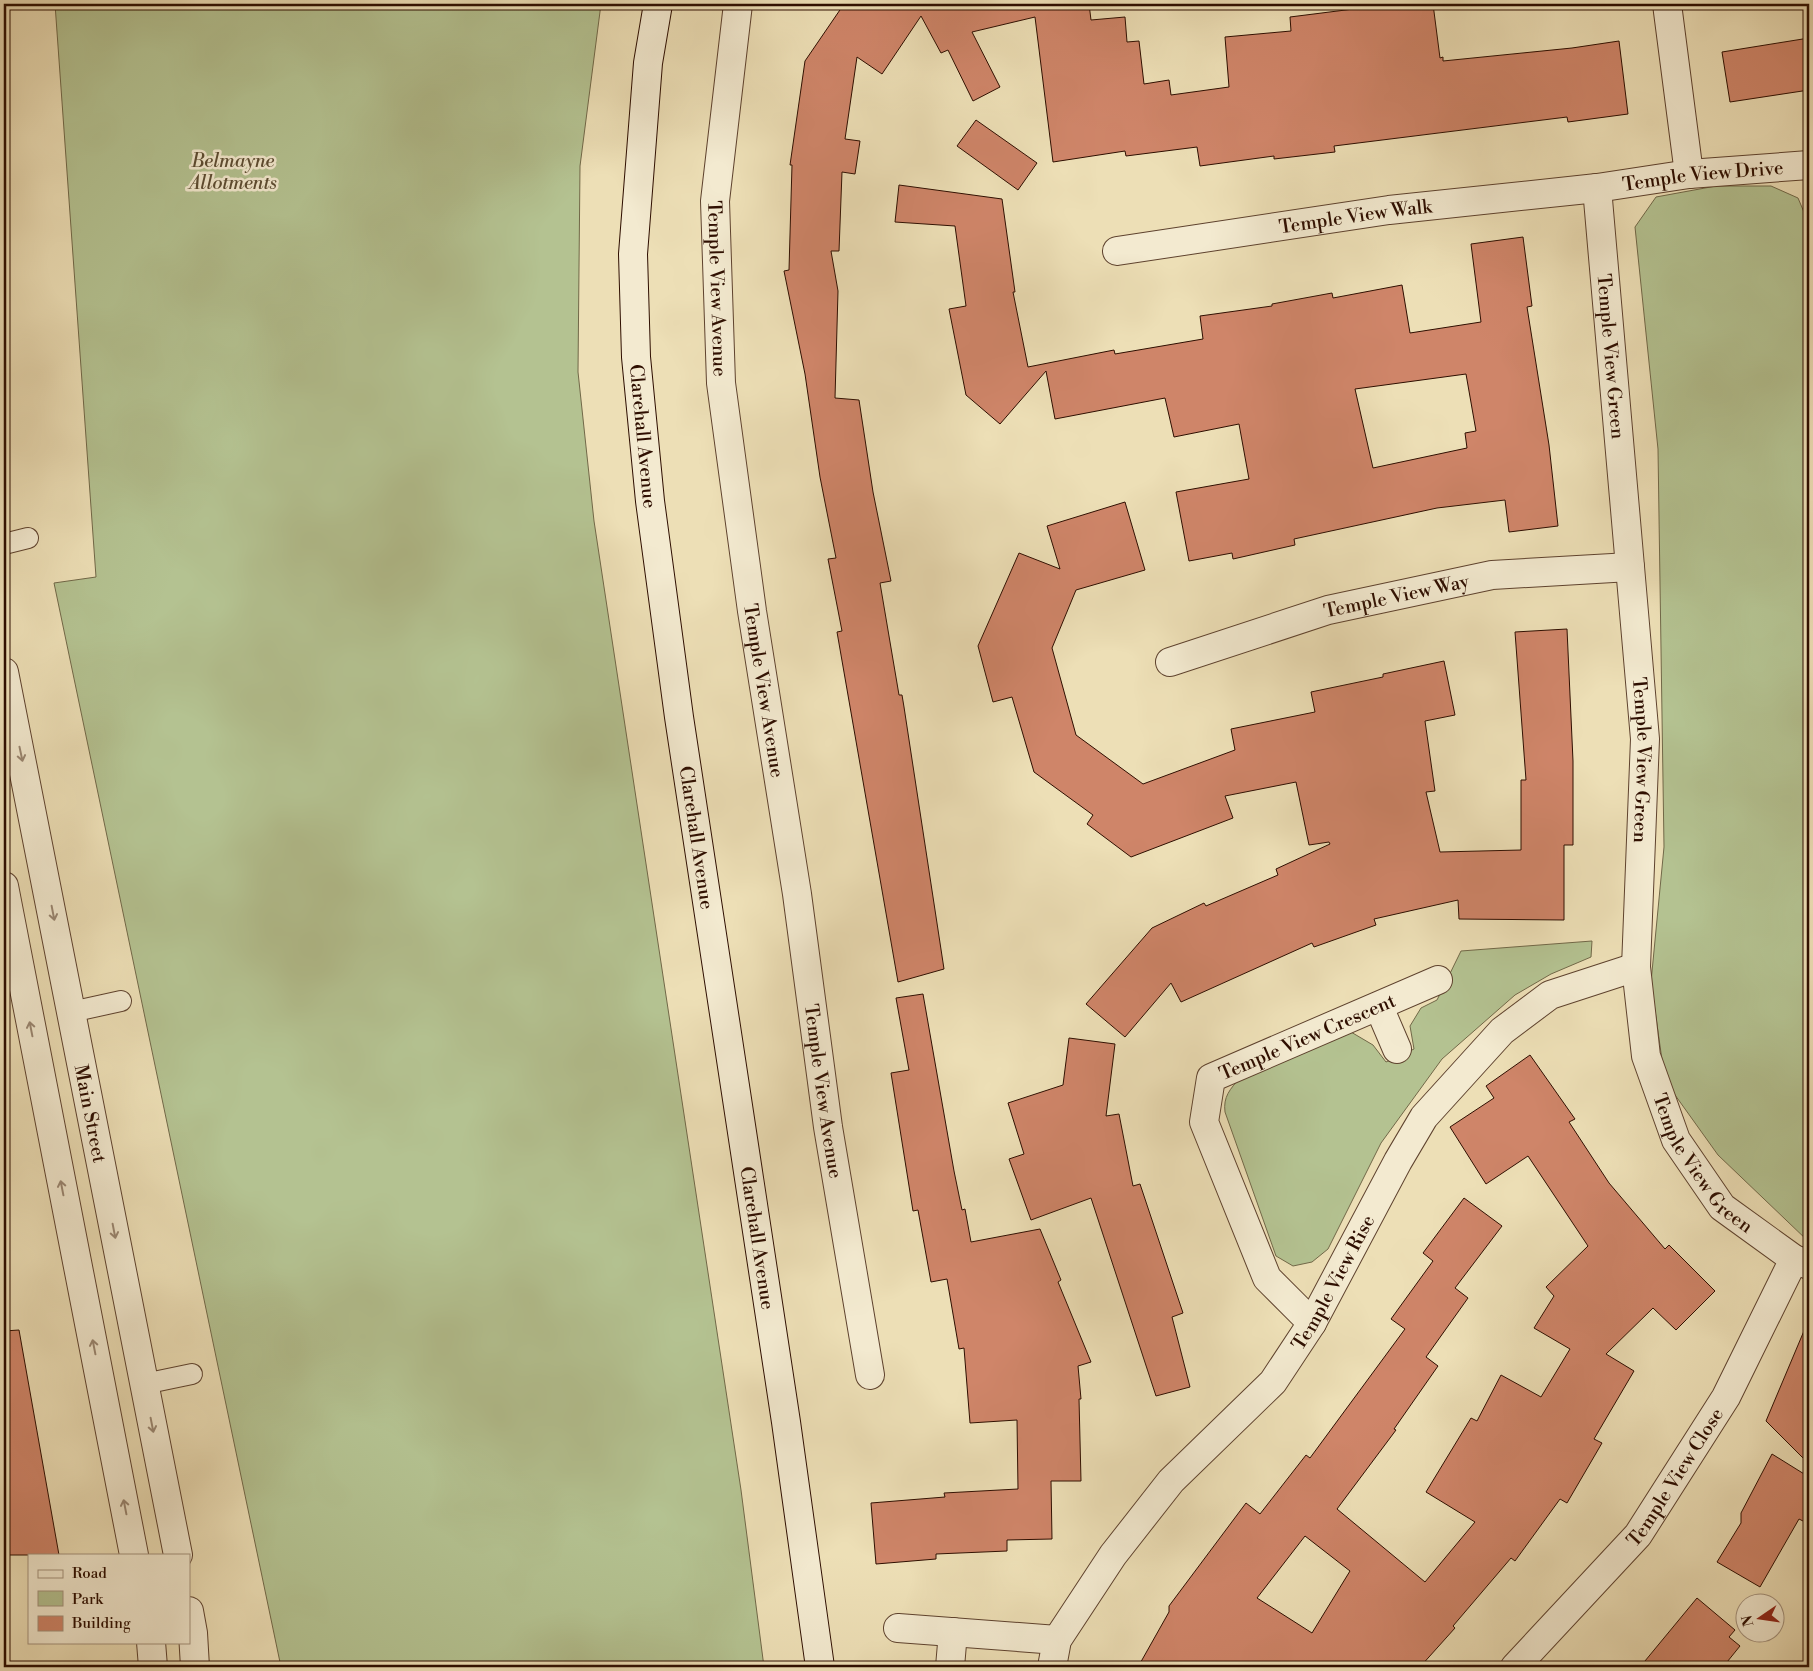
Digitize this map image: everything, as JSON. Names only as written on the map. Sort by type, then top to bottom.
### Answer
[{"type":"street","name":"Clarehall Avenue","points":[[658,4],[648,63],[633,254],[636,357],[648,482],[679,717],[786,1422],[820,1667]]},
{"type":"street","name":"Temple View Avenue","points":[[738,4],[715,201],[721,383],[752,611],[797,894],[828,1127],[870,1375]]},
{"type":"street","points":[[1667,4],[1688,174]]},
{"type":"street","name":"Temple View Drive","points":[[1597,188],[1688,174],[1809,165]]},
{"type":"street","name":"Temple View Walk","points":[[1117,251],[1389,210],[1597,188]]},
{"type":"street","name":"Temple View Green","points":[[1597,188],[1645,739],[1636,968],[1646,1056],[1676,1140],[1722,1207],[1802,1262]]},
{"type":"street","name":"Temple View Way","points":[[1170,662],[1328,610],[1492,575],[1630,567]]},
{"type":"street","name":"Main Street","points":[[4,672],[178,1554]]},
{"type":"street","points":[[4,886],[9,948],[134,1554]]},
{"type":"street","name":"Temple View Rise","points":[[1052,1667],[1057,1640],[1113,1555],[1171,1480],[1272,1382],[1312,1323],[1398,1160],[1424,1117],[1502,1031],[1550,995],[1636,968]]},
{"type":"street","name":"Temple View Crescent","points":[[1312,1323],[1267,1278],[1204,1122],[1211,1078],[1438,980]]},
{"type":"street","points":[[1379,1007],[1397,1049]]},
{"type":"street","name":"Temple View Close","points":[[1515,1667],[1638,1535],[1726,1396],[1802,1262]]},
{"type":"street","points":[[190,1616],[195,1667]]},
{"type":"street","points":[[898,1628],[1057,1640]]},
{"type":"street","points":[[950,1667],[953,1632]]},
{"type":"street","points":[[151,1644],[153,1667]]},
{"type":"lane","points":[[4,544],[28,538]]},
{"type":"lane","points":[[72,1012],[121,1001]]},
{"type":"lane","points":[[144,1384],[192,1374]]},
{"type":"green space","name":"Belmayne Allotments","points":[[55,4],[601,4],[580,166],[578,372],[594,521],[741,1490],[764,1667],[281,1667],[54,583],[96,577]]},
{"type":"green space","points":[[1716,186],[1771,186],[1798,198],[1809,224],[1809,1242],[1718,1155],[1665,1081],[1651,982],[1664,847],[1658,449],[1635,227],[1656,197]]},
{"type":"green space","points":[[1592,941],[1591,957],[1551,974],[1515,995],[1442,1059],[1381,1143],[1328,1249],[1312,1262],[1293,1266],[1276,1256],[1225,1112],[1225,1102],[1228,1094],[1240,1078],[1351,1032],[1373,1045],[1386,1062],[1414,1049],[1410,1026],[1421,1008],[1437,1000],[1461,951]]},
{"type":"building","points":[[844,4],[1089,4],[1091,20],[1125,17],[1127,42],[1139,41],[1144,84],[1169,80],[1171,95],[1229,87],[1225,37],[1291,31],[1290,17],[1393,4],[1396,4],[1396,8],[1433,4],[1440,58],[1443,57],[1443,61],[1572,48],[1619,41],[1628,114],[1568,122],[1567,117],[1334,146],[1335,152],[1274,159],[1274,156],[1200,166],[1197,147],[1126,156],[1125,151],[1053,162],[1035,17],[972,32],[1000,87],[973,101],[948,50],[941,53],[921,16],[882,74],[857,57],[845,139],[860,141],[855,174],[842,172],[839,251],[831,251],[838,291],[835,398],[859,400],[873,492],[891,581],[880,583],[899,695],[902,695],[904,707],[944,969],[898,982],[837,632],[842,631],[828,559],[836,558],[820,477],[805,374],[784,271],[789,270],[792,165],[790,165],[805,61]]},
{"type":"building","points":[[1809,38],[1809,90],[1730,102],[1722,52]]},
{"type":"building","points":[[976,120],[1037,163],[1018,190],[957,146]]},
{"type":"building","points":[[899,185],[1002,199],[1015,292],[1013,292],[1028,367],[1114,350],[1115,354],[1203,339],[1200,316],[1272,306],[1272,304],[1332,293],[1333,298],[1402,285],[1410,333],[1481,322],[1471,244],[1523,237],[1532,306],[1527,307],[1549,445],[1558,526],[1509,532],[1505,500],[1437,508],[1294,539],[1295,545],[1233,559],[1232,553],[1189,561],[1176,492],[1249,479],[1239,424],[1174,437],[1165,398],[1055,419],[1046,371],[1000,424],[966,395],[949,309],[966,306],[955,226],[895,222]],"holes":[[[1466,374],[1476,431],[1465,433],[1467,448],[1373,468],[1355,389]]]},
{"type":"building","points":[[1125,502],[1145,570],[1076,590],[1052,648],[1076,735],[1143,784],[1235,750],[1231,729],[1315,712],[1311,692],[1383,677],[1383,674],[1444,661],[1455,715],[1425,721],[1435,791],[1426,792],[1440,852],[1521,850],[1521,780],[1526,780],[1515,632],[1567,629],[1573,761],[1573,845],[1564,845],[1564,920],[1459,919],[1458,900],[1374,919],[1376,925],[1314,947],[1312,943],[1181,1002],[1171,983],[1125,1037],[1086,1004],[1152,928],[1204,903],[1206,906],[1278,875],[1276,869],[1330,844],[1329,842],[1309,845],[1296,782],[1225,796],[1233,818],[1131,857],[1087,824],[1093,815],[1034,772],[1012,697],[993,702],[978,646],[1019,553],[1060,569],[1047,526]]},
{"type":"building","points":[[923,994],[954,1171],[962,1210],[965,1209],[971,1242],[1040,1229],[1061,1280],[1058,1282],[1091,1362],[1078,1366],[1081,1399],[1079,1399],[1081,1481],[1051,1481],[1052,1539],[1007,1540],[1007,1551],[936,1554],[936,1559],[876,1564],[871,1503],[945,1497],[944,1493],[1018,1489],[1017,1420],[970,1423],[964,1348],[959,1349],[947,1279],[931,1282],[918,1210],[913,1211],[891,1073],[909,1070],[896,998]]},
{"type":"building","points":[[1069,1038],[1115,1044],[1106,1116],[1119,1114],[1133,1186],[1140,1184],[1183,1313],[1172,1317],[1190,1387],[1156,1396],[1091,1198],[1031,1220],[1009,1159],[1024,1154],[1008,1103],[1063,1085]]},
{"type":"building","points":[[1530,1055],[1575,1119],[1569,1122],[1609,1183],[1665,1249],[1669,1245],[1715,1291],[1676,1330],[1653,1308],[1606,1354],[1634,1371],[1594,1439],[1602,1443],[1567,1503],[1560,1499],[1515,1561],[1511,1558],[1453,1626],[1455,1628],[1420,1667],[1138,1667],[1169,1612],[1169,1606],[1246,1503],[1260,1514],[1306,1455],[1310,1458],[1405,1329],[1391,1319],[1433,1261],[1423,1253],[1464,1198],[1502,1226],[1455,1288],[1468,1298],[1426,1357],[1438,1366],[1394,1429],[1396,1430],[1337,1509],[1425,1582],[1475,1522],[1426,1492],[1471,1418],[1477,1421],[1501,1375],[1541,1397],[1570,1349],[1534,1328],[1554,1296],[1546,1287],[1588,1246],[1528,1156],[1486,1184],[1450,1127],[1494,1098],[1486,1086]],"holes":[[[1305,1536],[1350,1571],[1312,1633],[1257,1598]]]},
{"type":"building","points":[[1809,1319],[1809,1464],[1766,1421]]},
{"type":"building","points":[[19,1330],[59,1554],[4,1555],[4,1331]]},
{"type":"building","points":[[1772,1454],[1809,1477],[1809,1524],[1799,1519],[1760,1587],[1717,1562],[1741,1523],[1741,1513]]},
{"type":"building","points":[[1697,1598],[1735,1630],[1729,1637],[1740,1646],[1723,1667],[1640,1667]]}]
